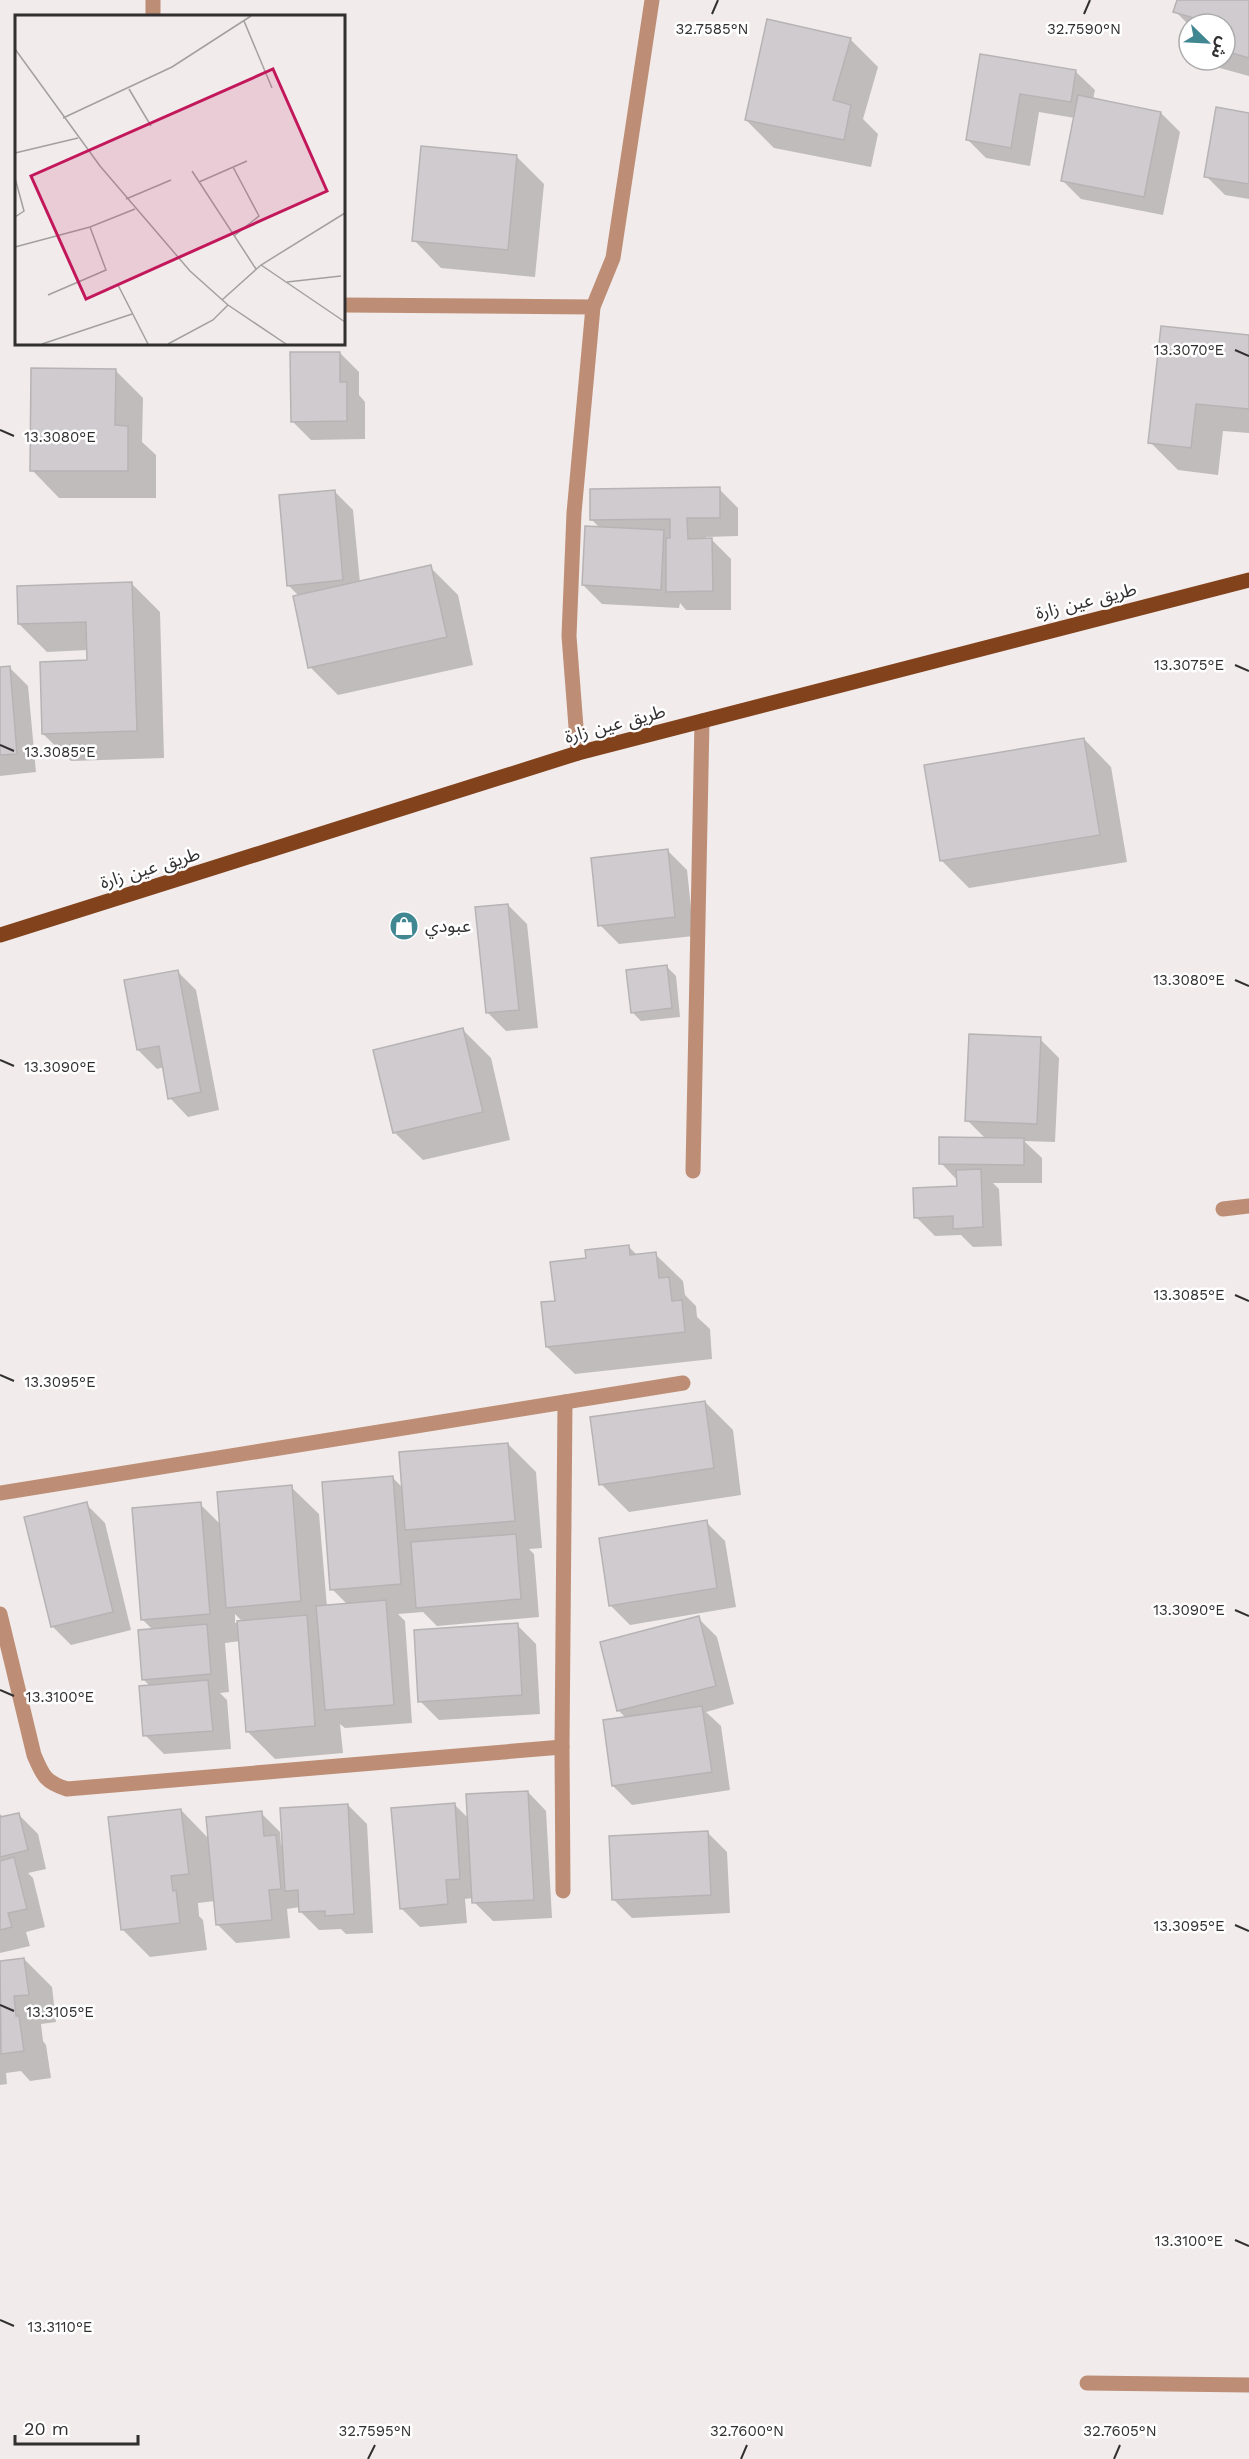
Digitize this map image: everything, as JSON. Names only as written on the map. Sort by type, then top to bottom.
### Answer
[{"type":"main road","name":"طريق عين زارة","points":[[0,935],[578,753],[1249,580]]},
{"type":"street","points":[[578,753],[569,636],[574,513],[593,307],[613,258],[652,0]]},
{"type":"street","points":[[345,305],[593,307]]},
{"type":"street","points":[[693,1171],[702,721]]},
{"type":"street","points":[[1223,1209],[1249,1206]]},
{"type":"street","points":[[0,1494],[683,1383]]},
{"type":"street","points":[[563,1891],[565,1402]]},
{"type":"street","points":[[0,1614],[34,1755],[43,1776],[53,1784],[67,1789],[562,1747]]},
{"type":"street","points":[[1087,2383],[1249,2385]]},
{"type":"building","points":[[1177,0],[1249,0],[1249,58],[1237,54],[1237,12],[1173,12]]},
{"type":"building","points":[[767,19],[851,38],[833,100],[851,105],[844,140],[745,120]]},
{"type":"building","points":[[980,54],[1076,70],[1071,102],[1020,94],[1011,148],[966,140]]},
{"type":"building","points":[[1078,95],[1161,112],[1144,197],[1061,181]]},
{"type":"building","points":[[1216,107],[1249,113],[1249,184],[1204,177]]},
{"type":"building","points":[[421,146],[517,155],[508,250],[412,241]]},
{"type":"building","points":[[1161,326],[1249,335],[1249,409],[1196,404],[1191,448],[1148,443]]},
{"type":"building","points":[[290,352],[340,352],[340,382],[347,382],[347,421],[291,422]]},
{"type":"building","points":[[31,368],[116,369],[115,425],[128,426],[128,471],[30,471]]},
{"type":"building","points":[[720,487],[720,518],[687,518],[688,539],[712,538],[713,591],[666,592],[666,538],[670,538],[670,519],[590,520],[590,489]]},
{"type":"building","points":[[335,490],[343,580],[287,586],[279,495]]},
{"type":"building","points":[[585,526],[664,530],[661,590],[582,585]]},
{"type":"building","points":[[431,565],[447,637],[308,668],[293,596]]},
{"type":"building","points":[[132,582],[137,731],[42,734],[40,662],[87,660],[86,622],[18,624],[17,586]]},
{"type":"building","points":[[10,666],[17,754],[0,755],[0,667]]},
{"type":"building","points":[[1084,738],[1100,835],[940,861],[924,765]]},
{"type":"building","points":[[668,849],[675,917],[598,926],[591,858]]},
{"type":"building","points":[[508,904],[519,1010],[486,1013],[475,907]]},
{"type":"building","points":[[667,965],[672,1008],[631,1013],[626,970]]},
{"type":"building","points":[[178,970],[201,1092],[168,1099],[159,1046],[137,1050],[124,980]]},
{"type":"building","points":[[463,1028],[483,1112],[393,1133],[373,1050]]},
{"type":"building","points":[[969,1034],[1041,1037],[1037,1124],[965,1121]]},
{"type":"building","points":[[939,1137],[1024,1138],[1024,1165],[939,1164]]},
{"type":"building","points":[[981,1169],[983,1227],[953,1229],[953,1216],[914,1218],[913,1188],[957,1186],[956,1170]]},
{"type":"building","points":[[629,1245],[630,1255],[656,1252],[659,1278],[669,1277],[672,1301],[682,1300],[685,1332],[546,1347],[541,1302],[555,1301],[550,1262],[586,1258],[585,1250]]},
{"type":"building","points":[[705,1401],[714,1468],[599,1485],[590,1417]]},
{"type":"building","points":[[508,1443],[515,1521],[405,1530],[399,1452]]},
{"type":"building","points":[[393,1476],[401,1584],[330,1590],[322,1482]]},
{"type":"building","points":[[292,1485],[301,1601],[226,1608],[217,1492]]},
{"type":"building","points":[[87,1502],[113,1612],[51,1627],[24,1517]]},
{"type":"building","points":[[201,1502],[210,1614],[141,1620],[132,1508]]},
{"type":"building","points":[[707,1520],[717,1588],[609,1606],[599,1538]]},
{"type":"building","points":[[516,1534],[521,1599],[416,1608],[411,1542]]},
{"type":"building","points":[[386,1600],[394,1705],[325,1710],[316,1606]]},
{"type":"building","points":[[307,1615],[315,1726],[246,1732],[237,1621]]},
{"type":"building","points":[[699,1616],[716,1686],[617,1711],[600,1642]]},
{"type":"building","points":[[518,1623],[522,1695],[418,1702],[414,1630]]},
{"type":"building","points":[[207,1624],[211,1674],[142,1680],[138,1630]]},
{"type":"building","points":[[208,1680],[213,1731],[143,1736],[139,1686]]},
{"type":"building","points":[[702,1706],[712,1772],[612,1786],[603,1720]]},
{"type":"building","points":[[528,1791],[534,1900],[472,1903],[466,1794]]},
{"type":"building","points":[[455,1803],[460,1879],[446,1880],[448,1904],[400,1909],[391,1808]]},
{"type":"building","points":[[348,1804],[354,1914],[325,1916],[325,1911],[299,1912],[298,1890],[285,1891],[280,1808]]},
{"type":"building","points":[[181,1809],[189,1874],[171,1876],[173,1891],[176,1890],[180,1923],[121,1930],[108,1817]]},
{"type":"building","points":[[262,1811],[264,1836],[276,1835],[281,1889],[269,1890],[272,1920],[216,1925],[206,1817]]},
{"type":"building","points":[[19,1813],[28,1850],[0,1857],[0,1817]]},
{"type":"building","points":[[708,1831],[711,1895],[612,1900],[609,1836]]},
{"type":"building","points":[[14,1857],[27,1909],[8,1913],[12,1927],[0,1930],[0,1861]]},
{"type":"building","points":[[24,1958],[29,1995],[14,1996],[24,2051],[1,2054],[0,1961]]},
{"type":"place","name":"عبودي","points":[[404,926]]}]
